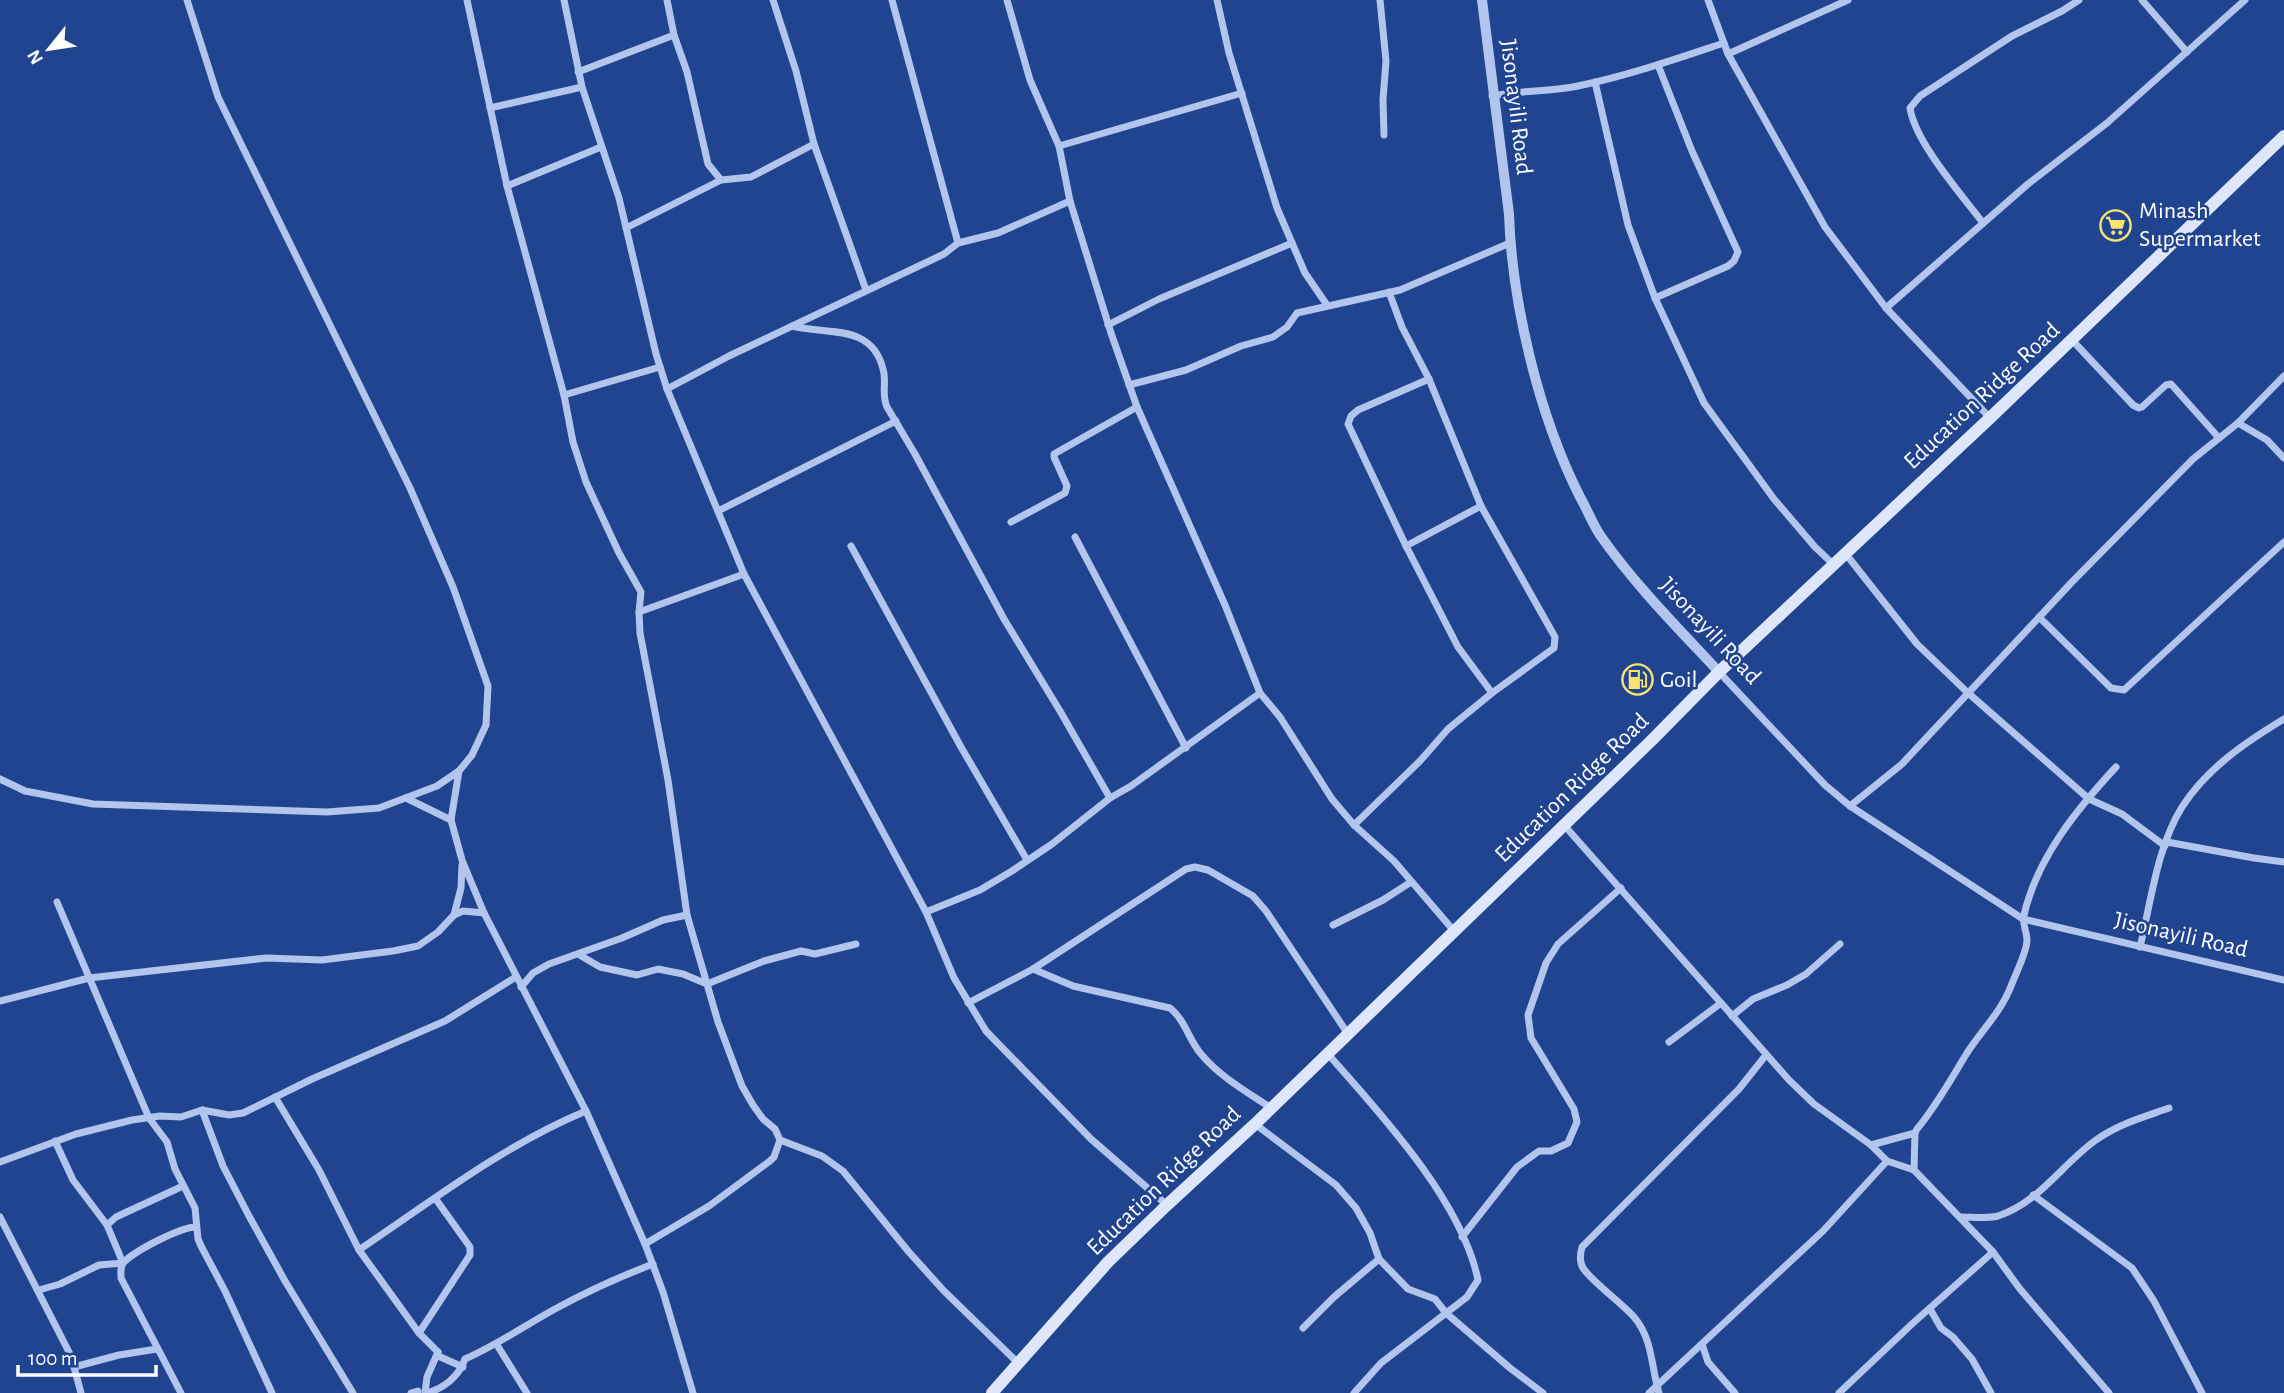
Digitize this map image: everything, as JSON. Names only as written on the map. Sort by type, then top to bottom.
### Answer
[{"type":"main road","name":"Education Ridge Road","points":[[992,1393],[1108,1262],[1255,1124],[1719,672],[2284,137]]},
{"type":"street","points":[[0,779],[25,791],[93,804],[327,813],[379,808],[437,786],[459,771],[472,755],[486,725],[488,686],[453,587],[410,488],[218,97],[187,0]]},
{"type":"street","points":[[467,0],[507,186],[564,395],[573,442],[586,482],[640,592],[640,633],[668,780],[687,915],[742,1086],[753,1105],[775,1129],[780,1140],[774,1157]]},
{"type":"street","points":[[564,0],[578,72],[619,198],[660,367],[744,574],[926,912],[954,978],[986,1031],[1091,1139],[1167,1205]]},
{"type":"street","points":[[667,0],[708,164],[721,180]]},
{"type":"street","points":[[773,0],[796,71],[814,144],[866,290]]},
{"type":"street","points":[[892,0],[958,243]]},
{"type":"street","points":[[1007,0],[1030,80],[1059,146],[1070,201],[1108,325],[1137,407],[1225,605],[1260,693],[1280,717],[1332,799],[1354,825],[1394,861],[1454,931]]},
{"type":"street","points":[[1381,0],[1386,61],[1384,135]]},
{"type":"street","name":"Jisonayili Road","points":[[1482,0],[1509,214],[1510,243],[1542,404],[1567,471],[1599,533],[1647,595],[1825,785],[1850,806],[2023,919],[2284,980]]},
{"type":"street","points":[[1708,0],[1728,54],[1825,227],[1886,309],[1990,418]]},
{"type":"street","points":[[1728,54],[1848,0]]},
{"type":"street","points":[[1983,223],[1933,156],[1912,122],[1910,108],[1920,96],[2012,36],[2062,12],[2079,0]]},
{"type":"street","points":[[2142,0],[2187,52]]},
{"type":"street","points":[[1886,309],[2028,184],[2107,123],[2245,0]]},
{"type":"street","points":[[1219,1],[1229,53],[1277,208],[1305,273],[1327,305]]},
{"type":"street","points":[[578,72],[674,35]]},
{"type":"street","points":[[1492,96],[1595,82],[1724,43]]},
{"type":"street","points":[[1655,298],[1728,266],[1738,252],[1692,151],[1658,65]]},
{"type":"street","points":[[1595,82],[1628,225],[1655,298],[1704,403],[1774,499],[1833,564]]},
{"type":"street","points":[[490,108],[582,87]]},
{"type":"street","points":[[1059,146],[1242,93]]},
{"type":"street","points":[[626,228],[721,180],[751,177],[814,144]]},
{"type":"street","points":[[507,186],[601,147]]},
{"type":"street","points":[[667,389],[729,356],[944,254],[958,243],[998,233],[1070,201]]},
{"type":"street","points":[[1108,325],[1159,299],[1292,243]]},
{"type":"street","points":[[1129,385],[1185,370],[1241,346],[1273,337],[1287,327],[1297,313],[1400,290],[1510,243]]},
{"type":"street","points":[[1354,825],[1420,761],[1448,729],[1554,648],[1555,637],[1481,506],[1429,379],[1402,327],[1390,292]]},
{"type":"street","points":[[792,326],[807,330],[845,332],[861,337],[869,344],[884,369],[883,399],[1004,619],[1110,798]]},
{"type":"street","points":[[2072,340],[2133,405],[2142,407],[2166,385],[2171,384],[2219,439]]},
{"type":"street","points":[[564,395],[660,367]]},
{"type":"street","points":[[1850,806],[1902,764],[1967,692],[2193,459],[2238,423],[2284,376]]},
{"type":"street","points":[[1429,379],[1358,410],[1351,416],[1348,424],[1405,546],[1458,647],[1492,693]]},
{"type":"street","points":[[1011,522],[1065,493],[1067,486],[1055,454],[1137,407]]},
{"type":"street","points":[[718,511],[896,421]]},
{"type":"street","points":[[2238,423],[2267,440],[2284,458]]},
{"type":"street","points":[[1405,546],[1481,506]]},
{"type":"street","points":[[1075,537],[1186,748]]},
{"type":"street","points":[[2039,617],[2111,688],[2124,690],[2284,542]]},
{"type":"street","points":[[851,546],[961,747],[1027,860]]},
{"type":"street","points":[[1845,553],[1917,644],[1967,692],[2090,799],[2122,814],[2166,844],[2284,862]]},
{"type":"street","points":[[639,612],[744,574]]},
{"type":"street","points":[[926,912],[980,890],[1052,844],[1110,798],[1186,748],[1260,693]]},
{"type":"street","points":[[2140,947],[2166,844],[2182,807],[2208,776],[2239,747],[2284,719]]},
{"type":"street","points":[[1914,1170],[1915,1133],[1947,1089],[1968,1051],[1997,1013],[2010,988],[2027,942],[2023,919],[2034,882],[2047,856],[2116,767]]},
{"type":"street","points":[[459,771],[451,820],[463,860],[484,913],[586,1111],[645,1244],[693,1393]]},
{"type":"street","points":[[406,798],[451,820]]},
{"type":"street","points":[[1564,825],[1766,1055],[1814,1104],[1871,1145],[1887,1161],[1914,1170],[1961,1217],[2109,1393]]},
{"type":"street","points":[[454,915],[461,888],[463,860]]},
{"type":"street","points":[[968,1003],[1033,969],[1177,874],[1195,867],[1216,874],[1253,896],[1266,911],[1348,1034]]},
{"type":"street","points":[[1333,925],[1383,900],[1411,882]]},
{"type":"street","points":[[1462,1237],[1517,1167],[1539,1151],[1551,1151],[1568,1143],[1577,1122],[1574,1109],[1531,1038],[1528,1015],[1546,963],[1558,944],[1621,888]]},
{"type":"street","points":[[57,902],[149,1118],[167,1142],[183,1186],[195,1208],[201,1246],[272,1393]]},
{"type":"street","points":[[0,1001],[89,978],[266,958],[322,960],[393,951],[418,946],[438,932],[454,915],[463,911],[484,913]]},
{"type":"street","points":[[521,987],[533,973],[549,964],[663,920],[687,915]]},
{"type":"street","points":[[578,954],[600,967],[638,975],[658,970],[683,974],[707,984],[764,961],[801,951],[815,954],[856,944]]},
{"type":"street","points":[[1732,1016],[1753,999],[1806,974],[1840,944]]},
{"type":"street","points":[[1033,969],[1073,986],[1170,1008],[1177,1014],[1200,1053],[1220,1074],[1271,1108]]},
{"type":"street","points":[[0,1162],[55,1141],[132,1120],[160,1116],[181,1117],[202,1110],[229,1115],[243,1113],[445,1021],[516,977]]},
{"type":"street","points":[[1669,1042],[1721,1003]]},
{"type":"street","points":[[1327,1053],[1391,1126],[1439,1193],[1475,1265],[1478,1280],[1467,1297],[1381,1363],[1354,1393]]},
{"type":"street","points":[[1658,1389],[1653,1357],[1645,1334],[1636,1319],[1583,1267],[1580,1255],[1582,1247],[1739,1089],[1766,1055]]},
{"type":"street","points":[[275,1097],[319,1170],[359,1250],[438,1356],[463,1367]]},
{"type":"street","points":[[1961,1217],[1998,1216],[2015,1208],[2057,1176],[2092,1142],[2116,1127],[2169,1108]]},
{"type":"street","points":[[202,1110],[223,1166],[249,1216],[353,1393]]},
{"type":"street","points":[[359,1250],[494,1158],[557,1123],[586,1111]]},
{"type":"street","points":[[1255,1124],[1336,1185],[1356,1208],[1370,1233],[1379,1259],[1408,1289],[1435,1299],[1446,1313],[1543,1393]]},
{"type":"street","points":[[1871,1145],[1915,1133]]},
{"type":"street","points":[[780,1140],[822,1156],[843,1171],[944,1291],[1017,1362]]},
{"type":"street","points":[[55,1141],[73,1180],[107,1225],[123,1263],[121,1278],[181,1393]]},
{"type":"street","points":[[645,1244],[719,1199],[793,1145]]},
{"type":"street","points":[[1649,1393],[1658,1389],[1823,1231],[1887,1161]]},
{"type":"street","points":[[107,1225],[116,1217],[183,1186]]},
{"type":"street","points":[[2033,1195],[2133,1268],[2154,1301],[2202,1393]]},
{"type":"street","points":[[419,1333],[470,1255],[470,1247],[435,1198]]},
{"type":"street","points":[[0,1217],[39,1290],[75,1367],[80,1393]]},
{"type":"street","points":[[39,1290],[60,1284],[99,1265],[123,1263],[184,1228],[196,1227]]},
{"type":"street","points":[[1839,1393],[1993,1252]]},
{"type":"street","points":[[1303,1328],[1334,1297],[1379,1259]]},
{"type":"street","points":[[421,1393],[437,1390],[448,1383],[463,1367],[465,1359],[497,1345],[554,1310],[612,1280],[653,1264]]},
{"type":"street","points":[[1930,1309],[1941,1328],[1953,1337],[1972,1359],[1991,1393]]},
{"type":"street","points":[[1702,1344],[1708,1362],[1735,1393]]},
{"type":"street","points":[[497,1345],[527,1393]]},
{"type":"street","points":[[75,1367],[119,1354],[157,1349]]},
{"type":"street","points":[[421,1393],[438,1353]]},
{"type":"place","name":"Minash Supermarket","points":[[2116,225]]},
{"type":"place","name":"Goil","points":[[1637,680]]}]
